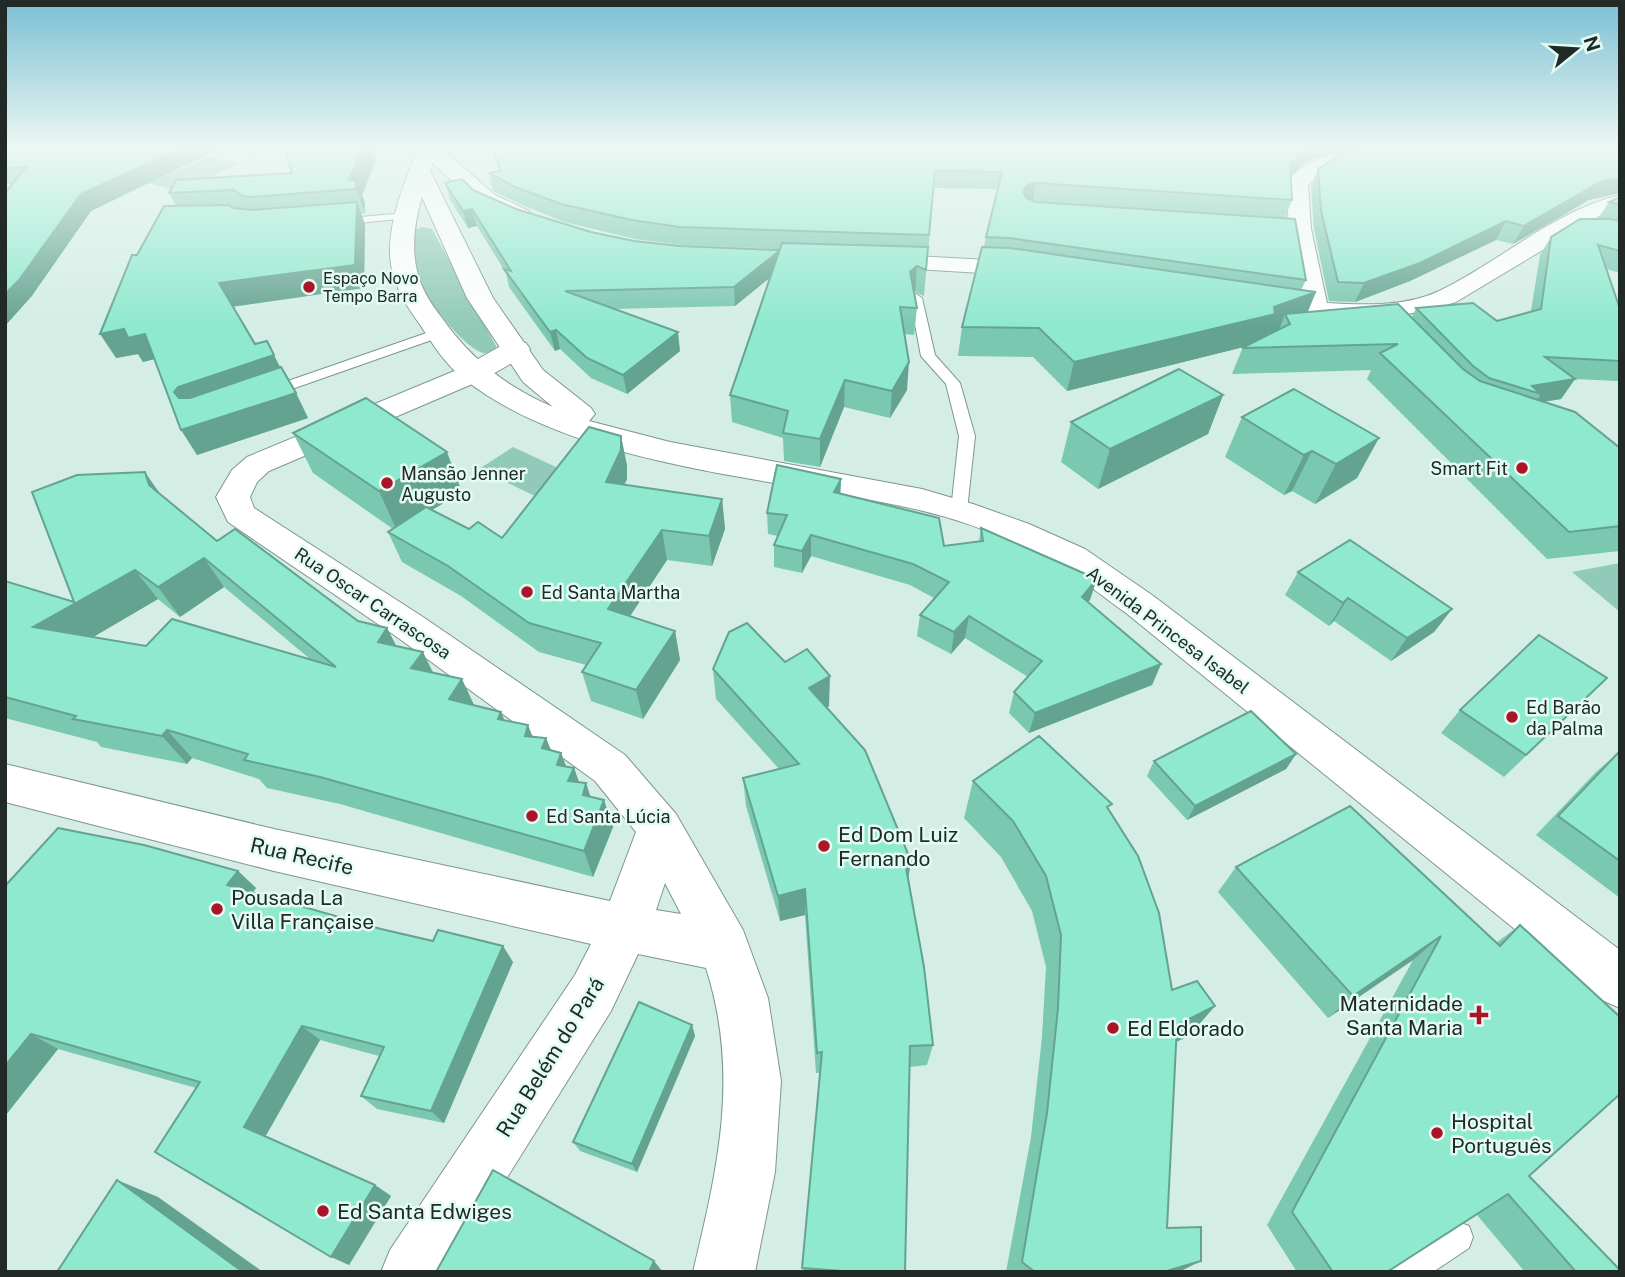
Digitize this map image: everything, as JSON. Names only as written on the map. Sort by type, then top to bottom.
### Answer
[{"type":"street","name":"Avenida Princesa Isabel","points":[[409,207],[404,223],[404,271],[413,294],[438,333],[474,373],[536,411],[574,428],[635,444],[922,500],[1017,531],[1075,560],[1139,604],[1620,982]]},
{"type":"street","name":"Avenida Princesa Isabel","points":[[439,207],[444,225],[481,298],[533,376],[587,420],[635,444]]},
{"type":"street","points":[[502,207],[547,226]]},
{"type":"street","points":[[1299,207],[1300,229],[1316,312]]},
{"type":"street","points":[[1234,299],[1316,312],[1386,318],[1447,297],[1597,207]]},
{"type":"street","points":[[1562,228],[1613,228],[1612,211],[1615,207]]},
{"type":"street","points":[[404,223],[444,225]]},
{"type":"street","points":[[1273,227],[1300,229]]},
{"type":"street","points":[[850,260],[982,265],[1058,273]]},
{"type":"street","name":"Rua Oscar Carrascosa","points":[[516,349],[474,373],[258,464],[243,477],[233,497],[240,514],[410,627],[610,768],[660,828],[725,947],[742,998],[753,1081],[746,1172],[724,1272]]},
{"type":"street","name":"Rua Recife","points":[[5,783],[190,831],[625,928],[725,947]]},
{"type":"street","name":"Rua Belém do Pará","points":[[412,1272],[593,993],[625,928],[660,828]]},
{"type":"lane","points":[[326,223],[404,223]]},
{"type":"lane","points":[[916,298],[928,356],[953,383],[967,436],[959,510]]},
{"type":"lane","points":[[249,399],[438,333]]},
{"type":"lane","points":[[1405,1272],[1458,1237]]},
{"type":"green space","points":[[422,227],[432,229],[497,348],[486,353],[470,345],[450,326],[425,293],[416,273],[411,245],[411,232]]},
{"type":"green space","points":[[513,447],[571,474],[549,503],[479,469]]},
{"type":"green space","points":[[1620,563],[1620,612],[1572,572]]},
{"type":"building","points":[[5,207],[72,207],[19,280],[5,294]]},
{"type":"building","points":[[164,207],[231,207],[252,210],[357,207],[355,265],[219,283],[255,344],[267,341],[274,355],[178,387],[174,392],[179,398],[190,398],[281,367],[296,393],[181,430],[145,334],[128,338],[124,329],[100,334],[132,255],[137,255]]},
{"type":"building","points":[[460,207],[511,207],[591,232],[634,241],[680,246],[779,250],[734,287],[565,291],[678,332],[623,375],[587,358],[556,330],[550,332],[504,269],[511,271],[472,209],[463,211]]},
{"type":"building","points":[[573,207],[932,207],[929,235],[680,227]]},
{"type":"building","points":[[993,207],[1106,207],[1295,219],[1306,280],[1009,238],[986,237]]},
{"type":"building","points":[[1321,207],[1558,207],[1524,226],[1506,221],[1420,263],[1364,283],[1338,282]]},
{"type":"building","points":[[1580,219],[1620,221],[1620,251],[1598,245],[1620,309],[1620,361],[1545,357],[1575,379],[1532,386],[1541,394],[1489,378],[1473,366],[1416,308],[1473,303],[1497,321],[1541,309],[1551,237]]},
{"type":"building","points":[[782,243],[928,247],[926,270],[917,266],[910,272],[917,308],[900,307],[909,362],[892,391],[845,380],[820,439],[783,433],[788,411],[730,395]]},
{"type":"building","points":[[982,247],[1010,248],[1316,292],[1274,307],[1275,314],[1074,362],[1039,328],[962,327]]},
{"type":"building","points":[[1398,304],[1463,369],[1480,381],[1575,412],[1620,448],[1620,526],[1569,532],[1380,353],[1398,344],[1242,348],[1290,324],[1285,314]]},
{"type":"building","points":[[1179,369],[1223,395],[1110,449],[1071,422]]},
{"type":"building","points":[[1294,389],[1379,438],[1336,464],[1312,451],[1304,455],[1242,417]]},
{"type":"building","points":[[366,398],[447,452],[379,491],[293,433]]},
{"type":"building","points":[[589,427],[621,436],[621,450],[606,482],[722,499],[709,536],[662,530],[608,609],[675,631],[636,690],[582,672],[601,643],[529,623],[448,566],[388,532],[426,507],[469,529],[478,522],[502,538]]},
{"type":"building","points":[[777,465],[841,479],[834,492],[939,518],[944,546],[983,541],[981,528],[1097,579],[1082,597],[1161,664],[1035,713],[1014,692],[1042,661],[969,616],[954,632],[920,615],[949,582],[913,564],[811,535],[802,551],[774,545],[787,515],[767,513]]},
{"type":"building","points":[[145,472],[149,485],[217,541],[235,529],[358,621],[387,628],[378,642],[423,652],[411,668],[462,679],[449,699],[501,712],[498,719],[528,725],[525,736],[546,738],[542,748],[561,753],[557,765],[574,768],[568,781],[586,783],[583,795],[604,800],[584,851],[320,777],[244,760],[248,754],[167,730],[162,736],[73,719],[76,716],[5,697],[5,581],[74,602],[32,492],[77,475]],"holes":[[[204,558],[336,667],[172,619],[146,646],[33,627],[135,570],[158,587]]]},
{"type":"building","points":[[1350,540],[1452,609],[1407,638],[1348,598],[1343,603],[1298,572]]},
{"type":"building","points":[[747,623],[785,662],[807,649],[830,676],[809,688],[865,750],[911,861],[905,862],[924,967],[933,1045],[910,1046],[905,1272],[802,1268],[822,1052],[817,1053],[805,889],[778,896],[743,778],[799,764],[713,669],[729,632]]},
{"type":"building","name":"Ed Barão da Palma","points":[[1539,635],[1607,678],[1526,755],[1460,710]]},
{"type":"building","points":[[1251,711],[1296,754],[1195,806],[1154,761]]},
{"type":"building","name":"Ed Eldorado","points":[[1039,736],[1112,804],[1107,807],[1138,856],[1159,913],[1172,990],[1197,981],[1215,1006],[1177,1025],[1167,1228],[1201,1227],[1201,1261],[1163,1272],[1035,1272],[1022,1262],[1047,1113],[1058,1008],[1061,935],[1046,876],[1013,821],[973,781]]},
{"type":"building","points":[[1620,753],[1620,861],[1558,816]]},
{"type":"building","points":[[1350,806],[1500,946],[1520,925],[1620,1017],[1620,1094],[1529,1176],[1620,1272],[1576,1272],[1508,1194],[1387,1272],[1333,1272],[1292,1212],[1441,936],[1353,996],[1236,867]]},
{"type":"building","points":[[58,828],[144,845],[238,871],[227,885],[381,929],[433,941],[438,930],[503,946],[431,1111],[361,1096],[384,1047],[302,1026],[244,1127],[375,1185],[331,1257],[155,1152],[200,1082],[31,1034],[5,1066],[5,886]]},
{"type":"building","points":[[639,1002],[692,1025],[632,1164],[573,1142]]},
{"type":"building","points":[[493,1170],[654,1261],[649,1272],[436,1272]]},
{"type":"building","points":[[117,1180],[243,1272],[57,1272]]},
{"type":"place","name":"Espaço Novo Tempo Barra","points":[[309,287]]},
{"type":"place","name":"Smart Fit","points":[[1522,468]]},
{"type":"place","name":"Mansão Jenner Augusto","points":[[387,483]]},
{"type":"place","name":"Ed Santa Martha","points":[[527,592]]},
{"type":"place","name":"Ed Barão da Palma","points":[[1512,717]]},
{"type":"place","name":"Ed Santa Lúcia","points":[[532,816]]},
{"type":"place","name":"Ed Dom Luiz Fernando","points":[[824,846]]},
{"type":"place","name":"Pousada La Villa Française","points":[[217,909]]},
{"type":"place","name":"Maternidade Santa Maria","points":[[1479,1015]]},
{"type":"place","name":"Ed Eldorado","points":[[1113,1028]]},
{"type":"place","name":"Hospital Português","points":[[1437,1133]]},
{"type":"place","name":"Ed Santa Edwiges","points":[[323,1211]]}]
